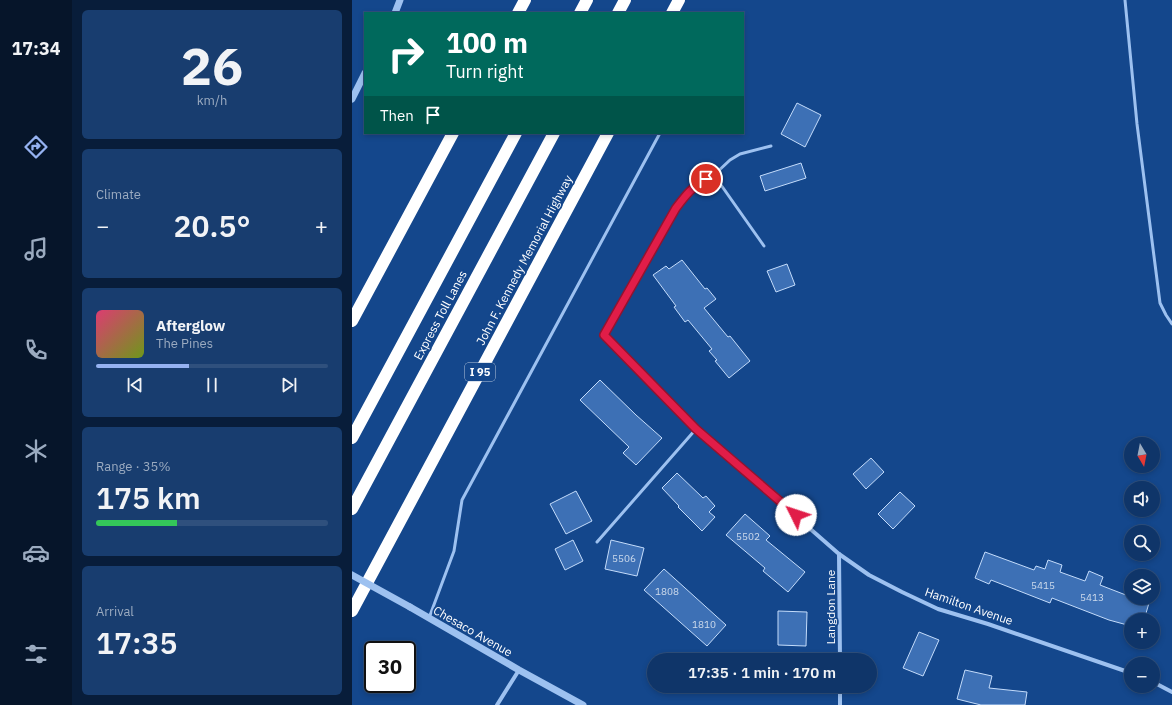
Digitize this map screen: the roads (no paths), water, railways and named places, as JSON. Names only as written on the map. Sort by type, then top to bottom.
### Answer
[{"type":"highway","points":[[519,12],[525,0]]},
{"type":"highway","points":[[581,12],[587,0]]},
{"type":"highway","points":[[619,12],[625,0]]},
{"type":"highway","points":[[673,12],[679,0]]},
{"type":"highway","points":[[352,321],[452,134]]},
{"type":"highway","name":"Express Toll Lanes","points":[[352,438],[515,134]]},
{"type":"highway","name":"Express Toll Lanes","points":[[352,509],[553,134]]},
{"type":"highway","name":"John F. Kennedy Memorial Highway","points":[[352,611],[607,134]]},
{"type":"street","points":[[395,12],[400,0]]},
{"type":"street","points":[[352,99],[364,75]]},
{"type":"street","name":"Hamilton Avenue","points":[[604,335],[696,429],[839,554],[869,575],[938,609],[996,626],[1124,671]]},
{"type":"street","name":"Langdon Lane","points":[[839,554],[840,653]]},
{"type":"street","name":"Chesaco Avenue","points":[[352,575],[583,705]]},
{"type":"street","points":[[497,705],[520,670]]},
{"type":"street","points":[[1160,686],[1172,692]]},
{"type":"street","points":[[840,693],[840,705]]},
{"type":"lane","points":[[1125,0],[1137,124],[1160,303],[1172,324]]},
{"type":"lane","points":[[429,618],[454,551],[462,500],[659,134]]},
{"type":"lane","points":[[604,335],[676,208],[688,192],[698,184],[714,175],[730,160],[740,154],[771,146]]},
{"type":"lane","points":[[714,175],[764,246]]},
{"type":"lane","points":[[597,542],[696,429]]}]
